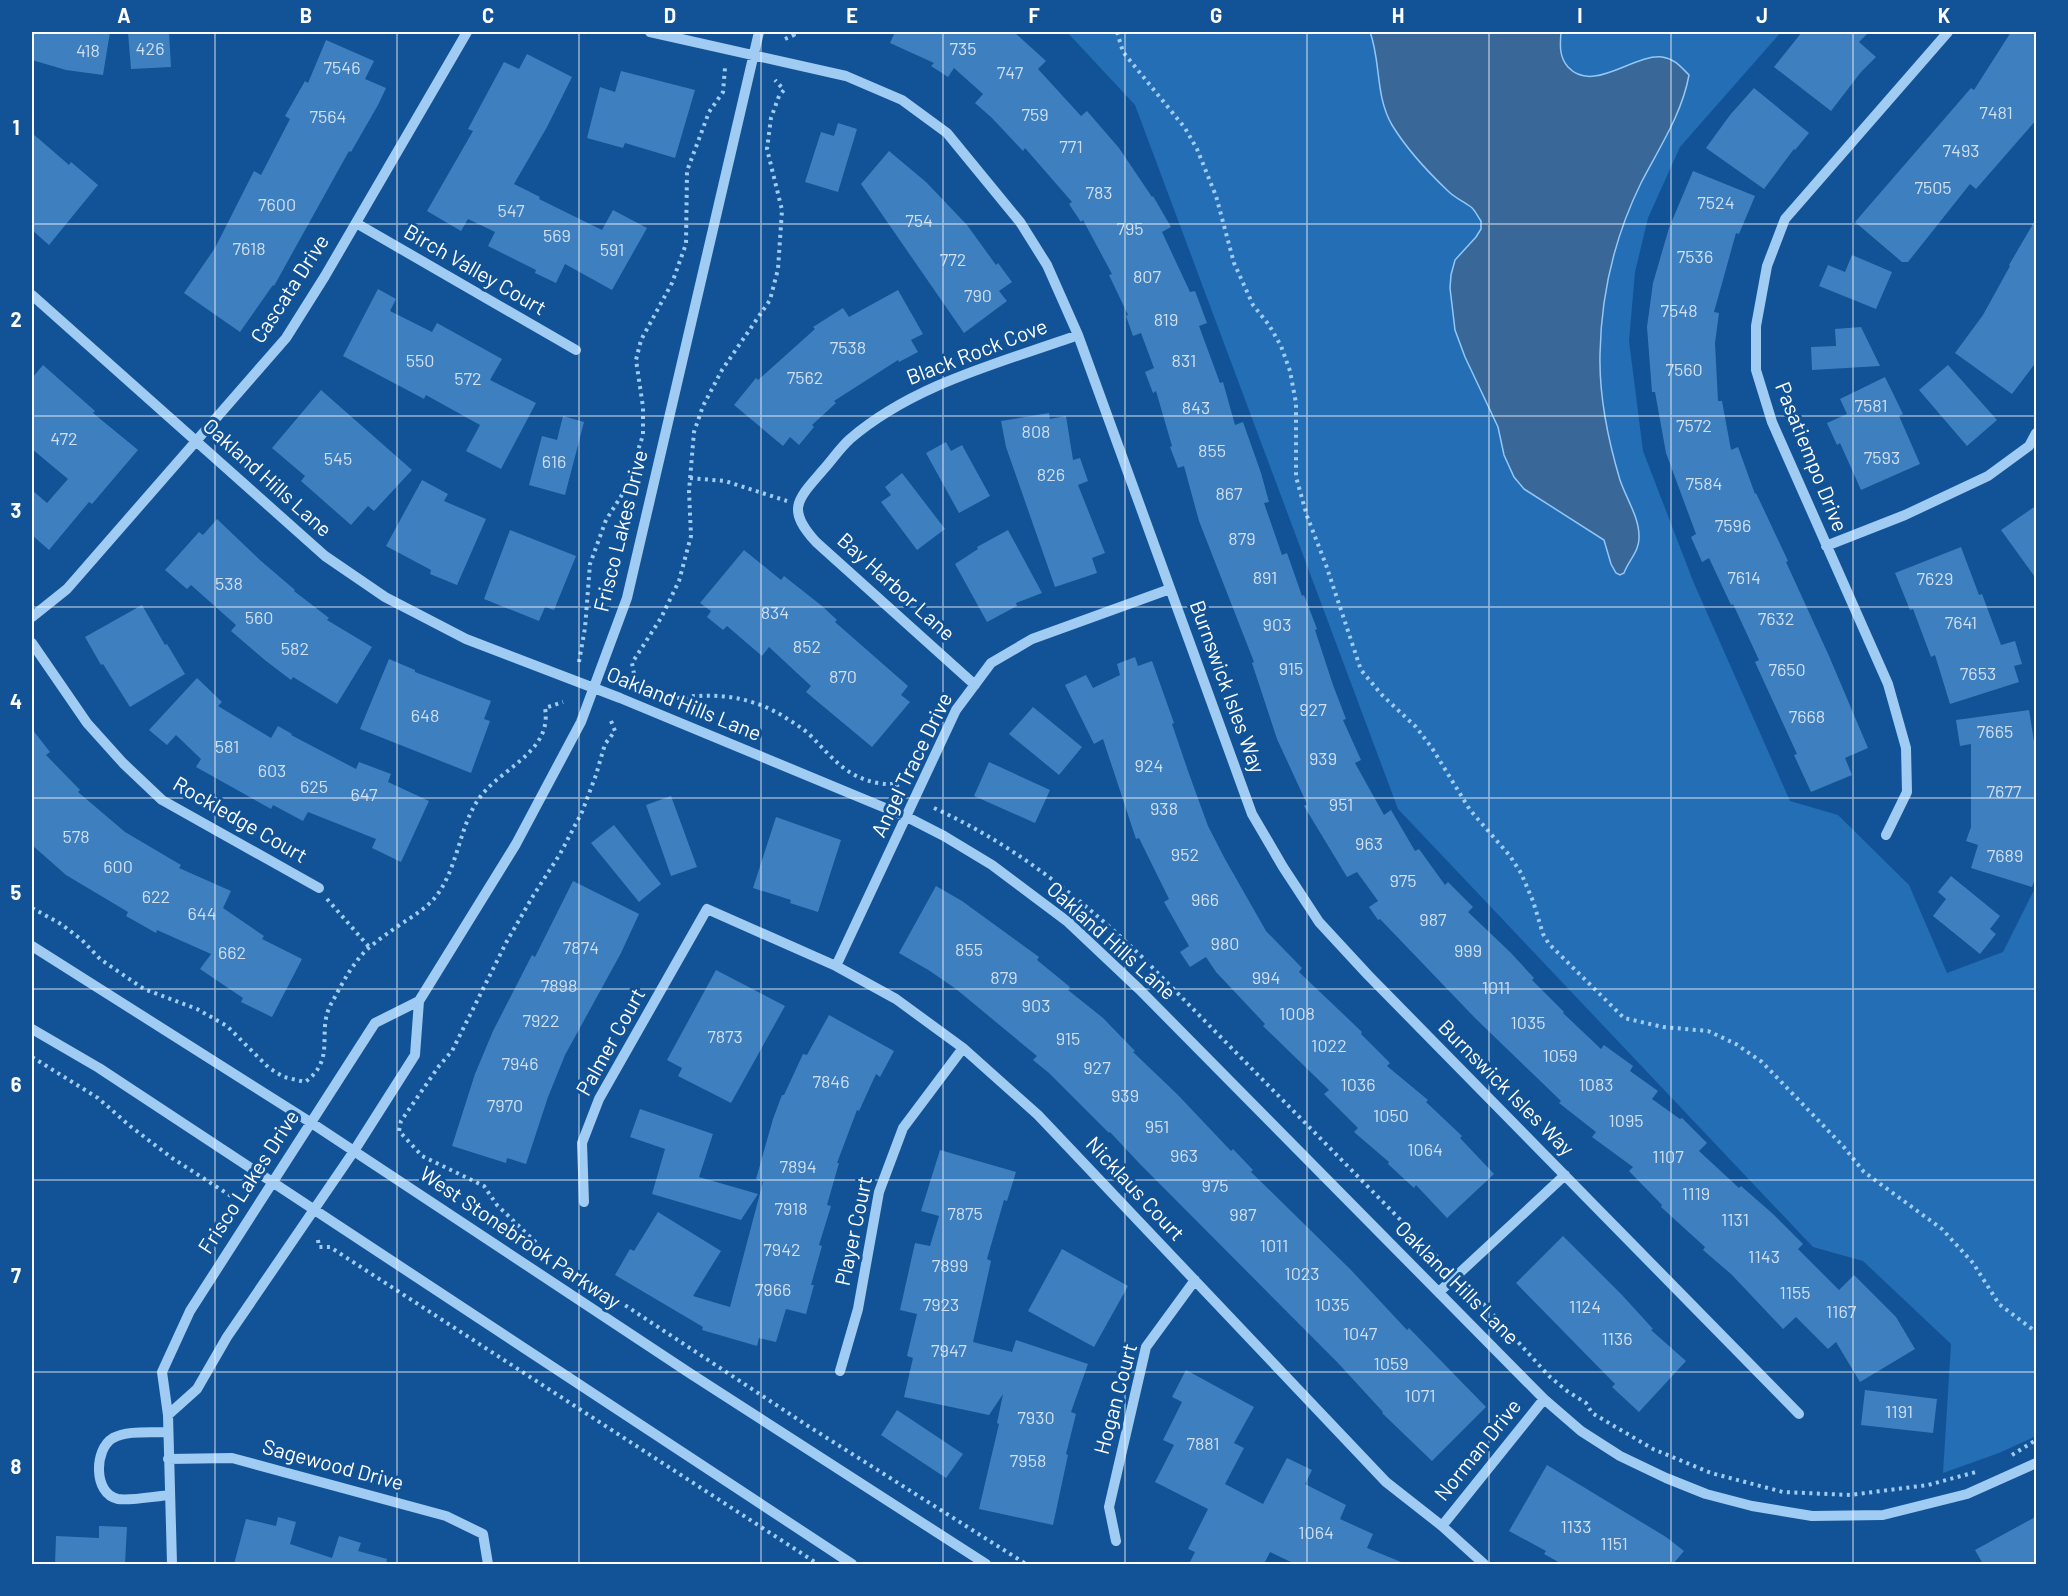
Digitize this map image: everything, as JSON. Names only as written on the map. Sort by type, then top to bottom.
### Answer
[{"type":"street","name":"Cascata Drive","points":[[32,617],[67,589],[286,338],[356,223],[466,32]]},
{"type":"street","name":"Burnswick Isles Way","points":[[650,32],[846,76],[902,100],[947,133],[1020,222],[1047,265],[1078,335],[1252,814],[1319,922],[1368,975],[1799,1414]]},
{"type":"street","name":"Frisco Lakes Drive","points":[[168,1416],[197,1389],[226,1337],[314,1211],[415,1055],[419,1001],[516,844],[581,722],[627,598],[759,32]]},
{"type":"street","name":"Pasatiempo Drive","points":[[1886,835],[1906,792],[1906,748],[1888,684],[1772,422],[1756,370],[1756,326],[1767,266],[1785,219],[1948,32]]},
{"type":"street","name":"Birch Valley Court","points":[[356,223],[576,350]]},
{"type":"street","name":"Oakland Hills Lane","points":[[32,295],[325,556],[385,597],[466,639],[594,688],[907,817],[992,865],[1068,922],[1138,989],[1544,1399],[1581,1431],[1620,1456],[1666,1479],[1706,1494],[1740,1503],[1812,1516],[1883,1515],[1967,1494],[2037,1463]]},
{"type":"street","name":"Black Rock Cove","points":[[798,510],[800,497],[849,440],[909,398],[948,381],[1078,335]]},
{"type":"street","points":[[1826,546],[1905,515],[1988,476],[2029,446],[2037,433]]},
{"type":"street","name":"Bay Harbor Lane","points":[[798,510],[803,528],[816,542],[975,685]]},
{"type":"street","name":"Angel Trace Drive","points":[[836,966],[956,710],[991,663],[1032,639],[1170,589]]},
{"type":"street","name":"Rockledge Court","points":[[32,643],[87,723],[123,763],[162,800],[319,888]]},
{"type":"street","name":"Nicklaus Court","points":[[707,909],[836,966],[896,999],[963,1048],[1038,1115],[1386,1482],[1442,1526],[1484,1564]]},
{"type":"street","name":"Palmer Court","points":[[584,1203],[582,1143],[599,1099],[707,909]]},
{"type":"street","name":"West Stonebrook Parkway","points":[[32,946],[310,1122],[691,1374],[986,1564]]},
{"type":"street","name":"Frisco Lakes Drive","points":[[172,1564],[168,1416],[162,1372],[190,1311],[375,1023],[419,1001]]},
{"type":"street","points":[[32,1029],[99,1068],[852,1564]]},
{"type":"street","name":"Player Court","points":[[840,1371],[858,1309],[879,1192],[903,1128],[963,1048]]},
{"type":"street","points":[[1439,1292],[1565,1175]]},
{"type":"street","name":"Hogan Court","points":[[1116,1540],[1109,1507],[1146,1347],[1195,1280]]},
{"type":"street","name":"Norman Drive","points":[[1442,1526],[1544,1399]]},
{"type":"street","points":[[168,1432],[121,1434],[111,1439],[103,1446],[100,1455],[100,1485],[107,1493],[118,1499],[170,1495]]},
{"type":"street","name":"Sagewood Drive","points":[[168,1459],[232,1458],[446,1516],[483,1534],[488,1564]]},
{"type":"path","points":[[785,39],[794,35],[794,32]]},
{"type":"path","points":[[1117,32],[1124,52],[1139,74],[1185,128],[1197,149],[1216,196],[1234,263],[1253,305],[1269,325],[1281,346],[1290,371],[1296,404],[1296,477],[1307,516],[1361,669],[1382,695],[1416,727],[1432,748],[1470,810],[1510,856],[1521,873],[1543,934],[1550,944],[1624,1018],[1663,1027],[1708,1031],[1736,1044],[1762,1062],[1843,1146],[1864,1172],[1942,1229],[1973,1263],[1999,1304],[2037,1332]]},
{"type":"path","points":[[579,663],[585,628],[590,564],[606,520],[625,490],[643,435],[643,407],[636,360],[641,340],[672,283],[686,244],[687,171],[709,112],[723,92],[725,68]]},
{"type":"path","points":[[775,80],[784,90],[779,96],[771,117],[766,149],[782,210],[778,269],[770,300],[722,370],[703,406],[694,432],[690,478],[691,536],[679,581],[661,618],[632,663],[635,678],[651,692],[664,698],[726,696],[750,701],[784,716],[807,733],[825,754],[849,773],[870,781],[891,785],[896,783],[900,792]]},
{"type":"path","points":[[690,478],[725,481],[798,510]]},
{"type":"path","points":[[626,682],[635,678]]},
{"type":"path","points":[[32,909],[62,924],[100,959],[144,989],[197,1009],[227,1026],[269,1068],[284,1077],[305,1082],[315,1075],[324,1059],[324,1039],[330,1007],[357,960],[392,930],[427,908],[439,893],[476,802],[498,778],[538,742],[545,730],[547,717],[545,708],[563,702]]},
{"type":"path","points":[[611,721],[615,731],[605,744],[582,812],[560,854],[507,941],[452,1050],[401,1121],[399,1131],[422,1156],[484,1186],[497,1205],[549,1255],[808,1426],[1026,1564]]},
{"type":"path","points":[[934,808],[967,823],[1058,882],[1096,914],[1141,956],[1439,1259]]},
{"type":"path","points":[[319,888],[370,948]]},
{"type":"path","points":[[32,1057],[98,1098],[172,1158],[234,1198]]},
{"type":"path","points":[[318,1240],[319,1247],[330,1247],[818,1564]]},
{"type":"path","points":[[1478,1298],[1549,1376],[1586,1403],[1592,1413],[1653,1449],[1710,1473],[1783,1491],[1850,1495],[1928,1485],[1985,1468]]},
{"type":"path","points":[[2003,1459],[2037,1440]]},
{"type":"shaded area","points":[[1067,32],[1781,32],[1680,147],[1648,218],[1635,272],[1629,341],[1643,451],[1693,581],[1790,801],[1838,815],[1909,885],[1947,973],[2003,952],[2036,886],[2036,1436],[1999,1453],[1943,1473],[1951,1344],[1863,1261],[1813,1247],[1398,809],[1135,105]]},
{"type":"shaded area","points":[[1370,32],[1561,32],[1560,46],[1563,59],[1568,67],[1578,74],[1601,75],[1639,61],[1662,57],[1674,61],[1689,75],[1675,117],[1641,183],[1624,224],[1611,266],[1603,310],[1600,370],[1605,418],[1620,480],[1635,515],[1639,536],[1636,551],[1624,573],[1620,575],[1616,573],[1611,564],[1604,540],[1524,489],[1514,477],[1504,455],[1498,427],[1465,357],[1455,330],[1450,288],[1451,275],[1455,260],[1481,229],[1481,221],[1472,208],[1451,193],[1425,168],[1392,125],[1380,90],[1376,55]]},
{"type":"building","points":[[32,32],[110,32],[103,75],[66,70],[32,60]]},
{"type":"building","points":[[128,32],[169,32],[171,67],[131,69]]},
{"type":"building","points":[[895,32],[1014,32],[1046,61],[1038,69],[1081,116],[1087,111],[1119,148],[1153,196],[1171,227],[1162,232],[1190,292],[1195,291],[1207,323],[1199,326],[1220,383],[1223,382],[1235,425],[1243,422],[1261,473],[1269,502],[1264,503],[1282,555],[1287,553],[1302,596],[1304,595],[1317,629],[1315,630],[1346,719],[1343,720],[1361,760],[1355,763],[1384,815],[1391,810],[1415,851],[1419,849],[1445,885],[1448,882],[1473,907],[1468,912],[1510,952],[1563,1013],[1601,1049],[1604,1045],[1633,1066],[1630,1071],[1658,1091],[1652,1099],[1680,1119],[1682,1118],[1707,1143],[1699,1151],[1739,1188],[1741,1186],[1773,1214],[1803,1244],[1798,1249],[1839,1290],[1854,1275],[1896,1317],[1915,1349],[1860,1382],[1836,1342],[1828,1349],[1796,1317],[1783,1329],[1731,1274],[1703,1250],[1705,1247],[1661,1207],[1662,1205],[1629,1171],[1633,1167],[1592,1137],[1596,1132],[1559,1103],[1561,1101],[1475,1018],[1380,919],[1378,920],[1369,907],[1378,901],[1357,872],[1347,877],[1304,806],[1307,804],[1277,739],[1252,663],[1254,662],[1199,521],[1184,466],[1178,468],[1170,447],[1172,446],[1156,391],[1153,393],[1145,372],[1154,368],[1141,333],[1133,336],[1126,316],[1128,315],[1109,275],[1112,274],[1083,220],[1081,222],[1069,204],[1072,202],[1025,148],[1023,151],[975,103],[983,94],[954,68],[948,77],[931,66],[934,63],[890,43]]},
{"type":"building","points":[[1802,32],[1869,32],[1859,42],[1876,57],[1861,72],[1831,111],[1774,67]]},
{"type":"building","points":[[2011,32],[2037,32],[2037,119],[1976,189],[1970,184],[1908,262],[1902,262],[1855,222],[1971,88],[1974,90]]},
{"type":"building","points":[[326,40],[374,61],[365,79],[386,88],[274,286],[240,332],[184,293],[215,248],[254,171],[261,175],[290,119],[285,116],[305,81],[308,83]]},
{"type":"building","points":[[527,54],[572,77],[547,127],[514,184],[602,230],[613,210],[647,228],[612,290],[565,264],[556,283],[535,273],[536,270],[488,246],[495,232],[468,219],[461,231],[427,211],[473,131],[468,129],[504,62],[519,69]]},
{"type":"building","points":[[621,71],[695,90],[675,158],[625,143],[623,148],[587,138],[600,87],[615,92]]},
{"type":"building","points":[[1754,88],[1809,133],[1764,189],[1706,148],[1730,115]]},
{"type":"building","points":[[838,123],[857,129],[838,192],[805,182],[821,132],[834,136]]},
{"type":"building","points":[[32,133],[69,165],[71,162],[98,185],[49,245],[32,230]]},
{"type":"building","points":[[889,151],[926,182],[967,225],[996,265],[998,263],[1012,282],[999,291],[1007,301],[964,333],[861,184]]},
{"type":"building","points":[[1693,171],[1755,196],[1739,234],[1736,233],[1714,312],[1719,313],[1715,343],[1718,401],[1722,401],[1731,450],[1738,447],[1755,494],[1788,561],[1786,562],[1868,748],[1845,758],[1852,775],[1811,792],[1794,755],[1797,754],[1755,662],[1759,660],[1733,604],[1731,605],[1709,558],[1702,562],[1691,537],[1696,534],[1666,453],[1655,392],[1652,392],[1647,327],[1653,283],[1669,228]]},
{"type":"building","points":[[2037,217],[2037,361],[2012,394],[1955,353],[1983,315]]},
{"type":"building","points":[[1852,255],[1892,272],[1876,309],[1819,286],[1828,265],[1845,272]]},
{"type":"building","points":[[378,289],[396,299],[390,311],[432,332],[437,323],[502,359],[490,380],[536,403],[501,469],[466,451],[480,425],[426,395],[424,399],[343,356]]},
{"type":"building","points":[[898,290],[923,334],[911,340],[918,352],[899,362],[898,360],[834,401],[836,403],[812,425],[814,427],[799,445],[790,437],[783,446],[734,405],[756,378],[758,380],[815,329],[813,327],[843,308],[849,317]]},
{"type":"building","points":[[1861,327],[1880,366],[1812,370],[1811,347],[1836,346],[1835,329]]},
{"type":"building","points":[[43,365],[95,411],[93,413],[138,450],[92,504],[89,502],[49,550],[32,535],[32,490],[47,503],[68,479],[32,449],[32,378]]},
{"type":"building","points":[[1948,365],[1997,420],[1967,446],[1919,390]]},
{"type":"building","points":[[1885,377],[1903,414],[1899,416],[1920,464],[1861,490],[1840,443],[1837,445],[1827,423],[1847,414],[1840,399]]},
{"type":"building","points":[[321,390],[412,470],[374,511],[368,506],[351,525],[301,481],[305,476],[272,448]]},
{"type":"building","points":[[1049,413],[1050,419],[1066,416],[1073,460],[1080,458],[1088,481],[1078,485],[1105,553],[1092,558],[1097,573],[1055,587],[1006,447],[1001,421]]},
{"type":"building","points":[[563,416],[584,422],[565,495],[529,485],[542,436],[557,440]]},
{"type":"building","points":[[946,442],[951,451],[962,445],[990,496],[959,513],[926,453]]},
{"type":"building","points":[[902,473],[945,529],[917,550],[881,502],[891,495],[885,487]]},
{"type":"building","points":[[422,480],[448,494],[444,501],[486,519],[457,585],[430,574],[431,570],[386,546]]},
{"type":"building","points":[[2037,505],[2037,580],[2001,530]]},
{"type":"building","points":[[217,519],[294,591],[329,618],[327,620],[372,647],[337,704],[293,677],[291,680],[266,661],[231,631],[236,625],[191,585],[187,589],[165,570],[199,532],[203,535]]},
{"type":"building","points":[[510,530],[576,556],[554,610],[545,607],[539,621],[484,599]]},
{"type":"building","points":[[1008,530],[1042,593],[1016,603],[1017,606],[987,622],[955,564],[978,549],[977,547]]},
{"type":"building","points":[[1961,547],[2001,645],[2015,641],[2022,664],[2014,666],[2019,682],[1950,704],[1935,655],[1931,657],[1913,609],[1910,610],[1895,573]]},
{"type":"building","points":[[744,550],[781,580],[784,576],[822,606],[837,620],[835,622],[908,686],[901,695],[910,702],[872,747],[806,692],[811,686],[769,647],[762,656],[727,626],[723,630],[707,617],[711,611],[700,603]]},
{"type":"building","points":[[142,605],[185,674],[130,707],[85,637]]},
{"type":"building","points":[[1135,657],[1138,666],[1152,661],[1208,826],[1266,931],[1302,968],[1299,972],[1362,1032],[1361,1034],[1390,1063],[1387,1066],[1428,1100],[1426,1102],[1462,1136],[1460,1138],[1494,1174],[1447,1218],[1416,1185],[1414,1188],[1388,1164],[1389,1162],[1354,1132],[1358,1128],[1324,1094],[1329,1090],[1263,1026],[1265,1024],[1216,972],[1206,957],[1190,967],[1180,952],[1189,946],[1164,902],[1169,899],[1139,838],[1136,839],[1103,739],[1094,744],[1065,685],[1086,675],[1093,688],[1120,675],[1117,664]]},
{"type":"building","points":[[389,659],[415,672],[491,701],[484,719],[490,721],[471,773],[360,729]]},
{"type":"building","points":[[197,678],[222,702],[218,706],[271,738],[278,726],[356,769],[359,762],[391,774],[388,782],[429,801],[401,862],[372,848],[376,839],[308,812],[303,821],[273,805],[271,809],[196,767],[201,759],[176,735],[167,745],[149,730]]},
{"type":"building","points":[[1033,707],[1082,747],[1059,775],[1009,734]]},
{"type":"building","points":[[2029,710],[2037,760],[2037,874],[2032,887],[1971,868],[1978,845],[1966,841],[1971,827],[1971,744],[1960,746],[1956,720]]},
{"type":"building","points":[[32,729],[50,752],[46,755],[80,790],[78,792],[125,832],[181,865],[179,868],[231,891],[223,908],[264,936],[262,939],[302,959],[272,1017],[241,1002],[243,998],[200,969],[211,954],[157,930],[156,933],[126,916],[128,912],[66,875],[32,845]]},
{"type":"building","points":[[989,762],[1050,790],[1035,823],[974,796]]},
{"type":"building","points":[[671,796],[697,867],[671,876],[646,805]]},
{"type":"building","points":[[776,817],[841,840],[818,912],[790,903],[791,900],[753,888]]},
{"type":"building","points":[[614,825],[661,884],[639,902],[591,843]]},
{"type":"building","points":[[1951,876],[2000,916],[1990,929],[1996,934],[1980,954],[1933,916],[1946,899],[1938,892]]},
{"type":"building","points":[[573,881],[639,914],[621,953],[565,1055],[548,1097],[526,1164],[507,1158],[506,1163],[452,1146],[475,1074],[493,1031],[532,955],[535,957]]},
{"type":"building","points":[[936,886],[962,901],[1039,957],[1037,960],[1070,987],[1068,990],[1103,1018],[1135,1051],[1133,1052],[1231,1151],[1233,1149],[1253,1170],[1251,1172],[1486,1407],[1432,1461],[1382,1413],[1338,1363],[1110,1132],[1033,1060],[1037,1056],[956,989],[899,953]]},
{"type":"building","points":[[716,970],[785,1006],[731,1103],[678,1076],[682,1068],[667,1060]]},
{"type":"building","points":[[829,1015],[894,1051],[880,1077],[876,1074],[859,1111],[857,1110],[837,1163],[839,1163],[827,1205],[831,1206],[819,1245],[822,1246],[806,1314],[786,1309],[776,1342],[759,1338],[757,1346],[702,1330],[703,1327],[615,1275],[630,1249],[634,1251],[658,1212],[721,1251],[693,1296],[730,1307],[763,1182],[756,1179],[773,1119],[782,1095],[803,1054],[807,1055]]},
{"type":"building","points":[[640,1109],[713,1134],[699,1177],[758,1194],[741,1220],[652,1194],[665,1149],[630,1137]]},
{"type":"building","points":[[940,1150],[1016,1172],[1007,1201],[1004,1200],[987,1259],[991,1261],[973,1342],[1012,1352],[1016,1340],[1088,1364],[1071,1412],[1076,1414],[1053,1525],[979,1509],[999,1424],[997,1423],[1003,1394],[989,1415],[904,1397],[913,1358],[907,1356],[917,1314],[900,1310],[915,1243],[930,1246],[939,1216],[921,1211]]},
{"type":"building","points":[[1563,1236],[1622,1295],[1653,1329],[1651,1330],[1686,1361],[1639,1412],[1612,1387],[1615,1384],[1516,1283]]},
{"type":"building","points":[[1062,1249],[1128,1286],[1094,1347],[1028,1311]]},
{"type":"building","points":[[1186,1370],[1254,1407],[1234,1443],[1244,1448],[1225,1484],[1263,1504],[1287,1458],[1312,1470],[1305,1484],[1346,1505],[1340,1519],[1373,1534],[1367,1548],[1406,1564],[1295,1564],[1270,1552],[1264,1564],[1189,1564],[1195,1552],[1188,1549],[1208,1509],[1155,1482],[1174,1445],[1163,1440],[1182,1402],[1172,1397]]},
{"type":"building","points":[[1865,1390],[1937,1399],[1933,1433],[1861,1425]]},
{"type":"building","points":[[897,1410],[963,1454],[946,1478],[881,1435]]},
{"type":"building","points":[[1547,1465],[1666,1537],[1684,1551],[1673,1564],[1562,1564],[1544,1554],[1546,1551],[1509,1531]]},
{"type":"building","points":[[2037,1516],[2037,1564],[1983,1564],[1975,1550]]},
{"type":"building","points":[[278,1517],[296,1522],[290,1544],[332,1558],[339,1536],[361,1543],[358,1551],[387,1559],[386,1564],[234,1564],[246,1519],[276,1526]]},
{"type":"building","points":[[99,1526],[127,1527],[125,1564],[55,1564],[56,1536],[99,1538]]}]
